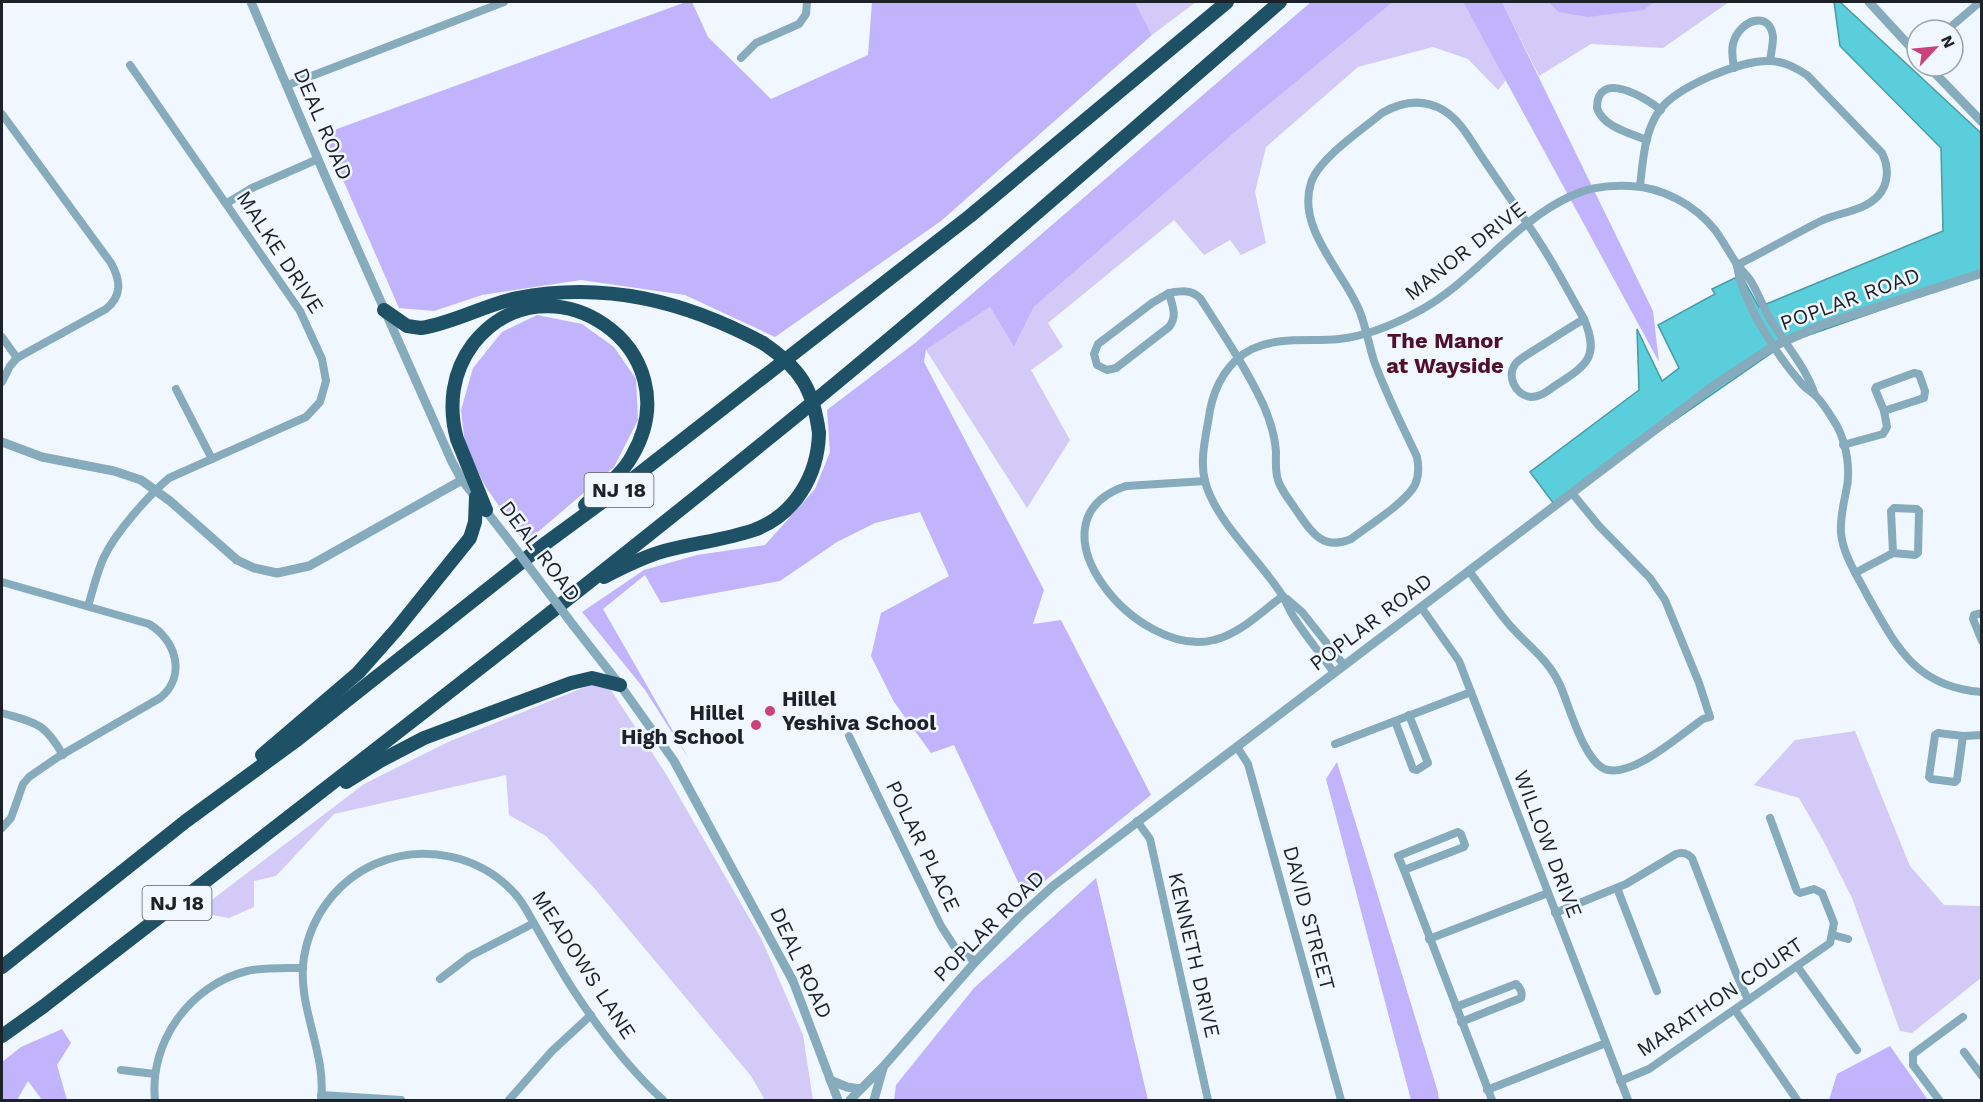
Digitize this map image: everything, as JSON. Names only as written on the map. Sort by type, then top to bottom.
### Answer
[{"type":"highway","name":"NJ 18","points":[[2,967],[186,821],[298,739],[542,546],[617,491],[970,216],[1227,2]]},
{"type":"highway","name":"NJ 18","points":[[2,1036],[310,801],[579,591],[914,318],[1280,2]]},
{"type":"highway","points":[[384,310],[407,326],[421,328],[517,298],[569,292],[616,294],[650,299],[720,321],[780,354],[800,375],[809,390],[816,410],[819,433],[816,459],[807,482],[795,501],[775,519],[746,533],[663,551],[643,558],[579,591]]},
{"type":"highway","points":[[486,510],[462,457],[454,427],[452,404],[454,384],[466,355],[486,330],[513,314],[523,311],[544,307],[564,308],[596,319],[622,339],[636,359],[646,389],[645,426],[633,455],[620,472],[542,546]]},
{"type":"highway","points":[[186,821],[351,679],[377,652],[470,538],[475,522],[476,497]]},
{"type":"highway","points":[[310,801],[403,749],[486,714],[586,678],[605,680],[620,685]]},
{"type":"street","name":"DEAL ROAD","points":[[251,2],[384,310],[462,480],[620,685],[674,760],[768,931],[800,996],[838,1101]]},
{"type":"street","points":[[288,84],[504,2]]},
{"type":"street","points":[[741,58],[756,43],[799,24],[806,14],[807,2]]},
{"type":"street","points":[[1869,2],[1905,41]]},
{"type":"street","points":[[1961,18],[1980,2]]},
{"type":"street","points":[[1734,68],[1732,50],[1736,37],[1743,26],[1754,21],[1764,23],[1771,31],[1770,61]]},
{"type":"street","points":[[1640,186],[1647,140],[1660,110],[1682,91],[1748,63],[1770,61],[1797,68],[1819,85],[1882,153],[1887,168],[1886,180],[1877,197],[1864,206],[1823,220],[1737,265]]},
{"type":"street","name":"MALKE DRIVE","points":[[88,606],[102,563],[110,547],[156,490],[169,478],[306,417],[320,402],[326,381],[322,359],[300,311],[130,65]]},
{"type":"street","points":[[1940,78],[1982,122]]},
{"type":"street","points":[[1647,140],[1604,120],[1597,108],[1599,96],[1605,90],[1616,88],[1640,95],[1660,110]]},
{"type":"street","points":[[1169,292],[1174,319],[1168,327],[1116,368],[1107,370],[1097,365],[1094,354],[1098,344],[1152,303],[1169,292],[1186,291],[1200,298],[1262,403],[1275,440],[1278,481],[1316,536],[1331,543],[1350,539],[1404,498],[1414,485],[1418,474],[1417,457],[1380,375],[1355,301],[1327,255],[1312,223],[1308,202],[1310,183],[1318,169],[1382,113],[1398,105],[1418,102],[1432,105],[1449,114],[1458,123],[1541,245],[1584,319],[1591,336],[1586,362],[1580,369],[1541,395],[1530,397],[1520,393],[1512,376],[1518,362],[1584,319]]},
{"type":"street","points":[[2,114],[111,263],[119,283],[116,299],[106,309],[17,358],[2,382]]},
{"type":"street","points":[[227,203],[252,188],[318,159]]},
{"type":"street","name":"MANOR DRIVE","points":[[1334,673],[1294,618],[1283,596],[1218,509],[1205,481],[1204,451],[1214,395],[1225,371],[1249,351],[1270,343],[1339,339],[1391,325],[1424,309],[1444,295],[1527,224],[1558,203],[1583,191],[1609,186],[1640,186],[1668,195],[1696,212],[1716,231],[1737,265],[1750,280],[1770,318],[1810,381],[1815,395]]},
{"type":"street","name":"MANOR DRIVE","points":[[1737,265],[1741,285],[1774,346],[1803,386],[1815,395]]},
{"type":"street","name":"POPLAR ROAD","points":[[850,1101],[976,961],[1053,886],[1713,386],[1774,346],[1844,316],[1982,273]]},
{"type":"street","points":[[2,337],[17,358]]},
{"type":"street","points":[[1843,445],[1883,434],[1887,427],[1876,387],[1914,373],[1919,374],[1925,391],[1924,398],[1884,411]]},
{"type":"street","points":[[176,389],[212,459]]},
{"type":"street","points":[[1815,395],[1836,425],[1847,458],[1848,479],[1841,514],[1841,533],[1845,551],[1855,573],[1894,642],[1916,667],[1947,685],[1982,692]]},
{"type":"street","points":[[2,442],[42,457],[141,480],[156,490],[237,560],[254,568],[283,573],[309,566],[462,480]]},
{"type":"street","points":[[1205,481],[1126,486],[1102,499],[1090,515],[1084,534],[1085,549],[1090,565],[1099,579],[1122,607],[1140,621],[1165,635],[1189,642],[1207,642],[1226,636],[1283,596]]},
{"type":"street","points":[[1469,571],[1508,622],[1551,668],[1584,744],[1599,767],[1609,770],[1634,767],[1703,719],[1710,717],[1687,651],[1659,589],[1599,526],[1572,493]]},
{"type":"street","points":[[1855,573],[1893,553],[1903,555],[1918,553],[1919,511],[1917,509],[1894,508],[1891,511],[1893,553]]},
{"type":"street","points":[[2,582],[145,622],[156,628],[166,638],[175,658],[176,673],[171,687],[160,698],[29,777],[23,784],[11,818],[2,828]]},
{"type":"street","name":"MANOR DRIVE","points":[[1283,596],[1302,612],[1344,665]]},
{"type":"street","name":"WILLOW DRIVE","points":[[1421,607],[1456,655],[1628,1101]]},
{"type":"street","points":[[1982,613],[1974,615],[1973,618],[1982,641]]},
{"type":"street","points":[[1335,744],[1471,692]]},
{"type":"street","points":[[2,713],[43,727],[63,755]]},
{"type":"street","points":[[1395,721],[1413,769],[1417,770],[1428,763],[1410,715]]},
{"type":"street","points":[[1963,736],[1957,780],[1955,782],[1931,779],[1929,777],[1935,735],[1938,733],[1963,736],[1982,735]]},
{"type":"street","name":"POLAR PLACE","points":[[849,736],[941,926],[958,952],[976,961]]},
{"type":"street","name":"DAVID STREET","points":[[1237,747],[1248,764],[1341,1101]]},
{"type":"street","points":[[1770,818],[1797,891],[1800,893],[1814,889],[1821,893],[1834,924],[1833,935],[1848,939]]},
{"type":"street","name":"KENNETH DRIVE","points":[[1137,821],[1150,839],[1208,1101]]},
{"type":"street","points":[[1404,870],[1464,847],[1461,834],[1458,832],[1398,856],[1491,1101]]},
{"type":"street","name":"MEADOWS LANE","points":[[321,1098],[321,1069],[304,992],[303,968],[311,929],[331,896],[363,870],[395,857],[436,854],[452,856],[475,864],[508,887],[527,909],[591,1015],[626,1061],[663,1101]]},
{"type":"street","points":[[1555,913],[1617,888],[1676,854],[1688,854],[1692,858],[1748,1000]]},
{"type":"street","points":[[1617,888],[1657,991]]},
{"type":"street","points":[[1429,939],[1548,893]]},
{"type":"street","points":[[440,979],[470,956],[534,923]]},
{"type":"street","name":"MARATHON COURT","points":[[1620,1081],[1649,1069],[1825,947],[1830,943],[1833,935]]},
{"type":"street","points":[[1797,966],[1857,1050]]},
{"type":"street","points":[[155,1101],[155,1074],[159,1056],[172,1026],[192,1002],[205,991],[226,979],[248,971],[264,968],[303,968]]},
{"type":"street","points":[[1456,1007],[1516,984],[1522,994],[1521,998],[1461,1022]]},
{"type":"street","points":[[1735,1010],[1797,1101]]},
{"type":"street","points":[[509,1101],[552,1051],[591,1015]]},
{"type":"street","points":[[1939,1101],[1913,1065],[1912,1054],[1963,1017]]},
{"type":"street","points":[[1487,1090],[1606,1043]]},
{"type":"street","points":[[1964,1052],[1982,1076]]},
{"type":"street","points":[[874,1101],[883,1067]]},
{"type":"street","points":[[121,1070],[155,1074]]},
{"type":"street","points":[[830,1080],[847,1087],[860,1089]]},
{"type":"street","points":[[321,1098],[400,1101]]},
{"type":"shaded area","points":[[686,2],[692,2],[708,37],[771,99],[868,55],[872,2],[1135,2],[1152,35],[941,221],[775,337],[685,295],[581,280],[482,295],[434,311],[399,308],[323,134]]},
{"type":"shaded area","points":[[1135,2],[1196,2],[1152,35]]},
{"type":"shaded area","points":[[1311,2],[1393,2],[1233,134],[1034,307],[1014,347],[990,307],[926,350],[924,362],[1044,590],[1033,624],[1061,620],[1151,795],[1025,897],[954,745],[931,753],[894,702],[871,656],[881,613],[949,576],[920,512],[875,523],[837,542],[780,581],[661,603],[645,575],[603,609],[689,759],[645,690],[582,612],[644,570],[697,555],[765,545],[815,489],[830,452],[827,410],[915,343]]},
{"type":"shaded area","points":[[1393,2],[1463,2],[1506,80],[1498,90],[1468,59],[1433,47],[1358,67],[1266,147],[1255,192],[1266,243],[1241,255],[1230,240],[1204,255],[1174,220],[1048,323],[1063,347],[1031,370],[1070,440],[1027,508],[926,350],[990,307],[1014,347],[1034,307],[1233,134]]},
{"type":"shaded area","points":[[1463,2],[1502,2],[1653,311],[1659,362]]},
{"type":"shaded area","points":[[1502,2],[1548,2],[1558,12],[1644,10],[1655,2],[1729,2],[1663,48],[1591,44],[1539,76]]},
{"type":"shaded area","points":[[1548,2],[1655,2],[1644,10],[1588,17],[1558,12]]},
{"type":"shaded area","points":[[537,315],[582,324],[614,347],[636,379],[638,420],[614,467],[525,543],[485,486],[465,445],[461,410],[473,368],[502,332]]},
{"type":"shaded area","points":[[595,683],[609,687],[666,774],[762,940],[803,1035],[813,1100],[765,1100],[751,1076],[595,889],[546,836],[509,815],[506,775],[334,814],[276,876],[254,881],[254,907],[229,918],[196,912],[364,784],[448,742]]},
{"type":"shaded area","points":[[1855,731],[1910,866],[1944,905],[1981,906],[1981,978],[1912,1033],[1900,1031],[1852,898],[1799,798],[1754,785],[1795,740]]},
{"type":"shaded area","points":[[1337,762],[1439,1100],[1411,1100],[1326,779]]},
{"type":"shaded area","points":[[1096,878],[1148,1100],[894,1100],[896,1085],[974,988]]},
{"type":"shaded area","points":[[62,1029],[71,1043],[57,1065],[67,1100],[42,1100],[28,1081],[17,1100],[2,1100],[2,1062],[21,1047]]},
{"type":"shaded area","points":[[1890,1046],[1928,1100],[1829,1100],[1837,1074]]},
{"type":"water","points":[[1834,2],[1840,2],[1905,62],[1905,78],[1922,78],[1981,133],[1981,275],[1786,343],[1554,504],[1530,472],[1639,390],[1637,329],[1662,381],[1679,368],[1658,325],[1715,294],[1712,289],[1741,275],[1759,307],[1943,231],[1941,148],[1840,46]]},
{"type":"place","name":"Hillel Yeshiva School","points":[[770,711]]},
{"type":"place","name":"Hillel High School","points":[[756,725]]},
{"type":"district","name":"The Manor at Wayside","points":[[1445,352]]}]
